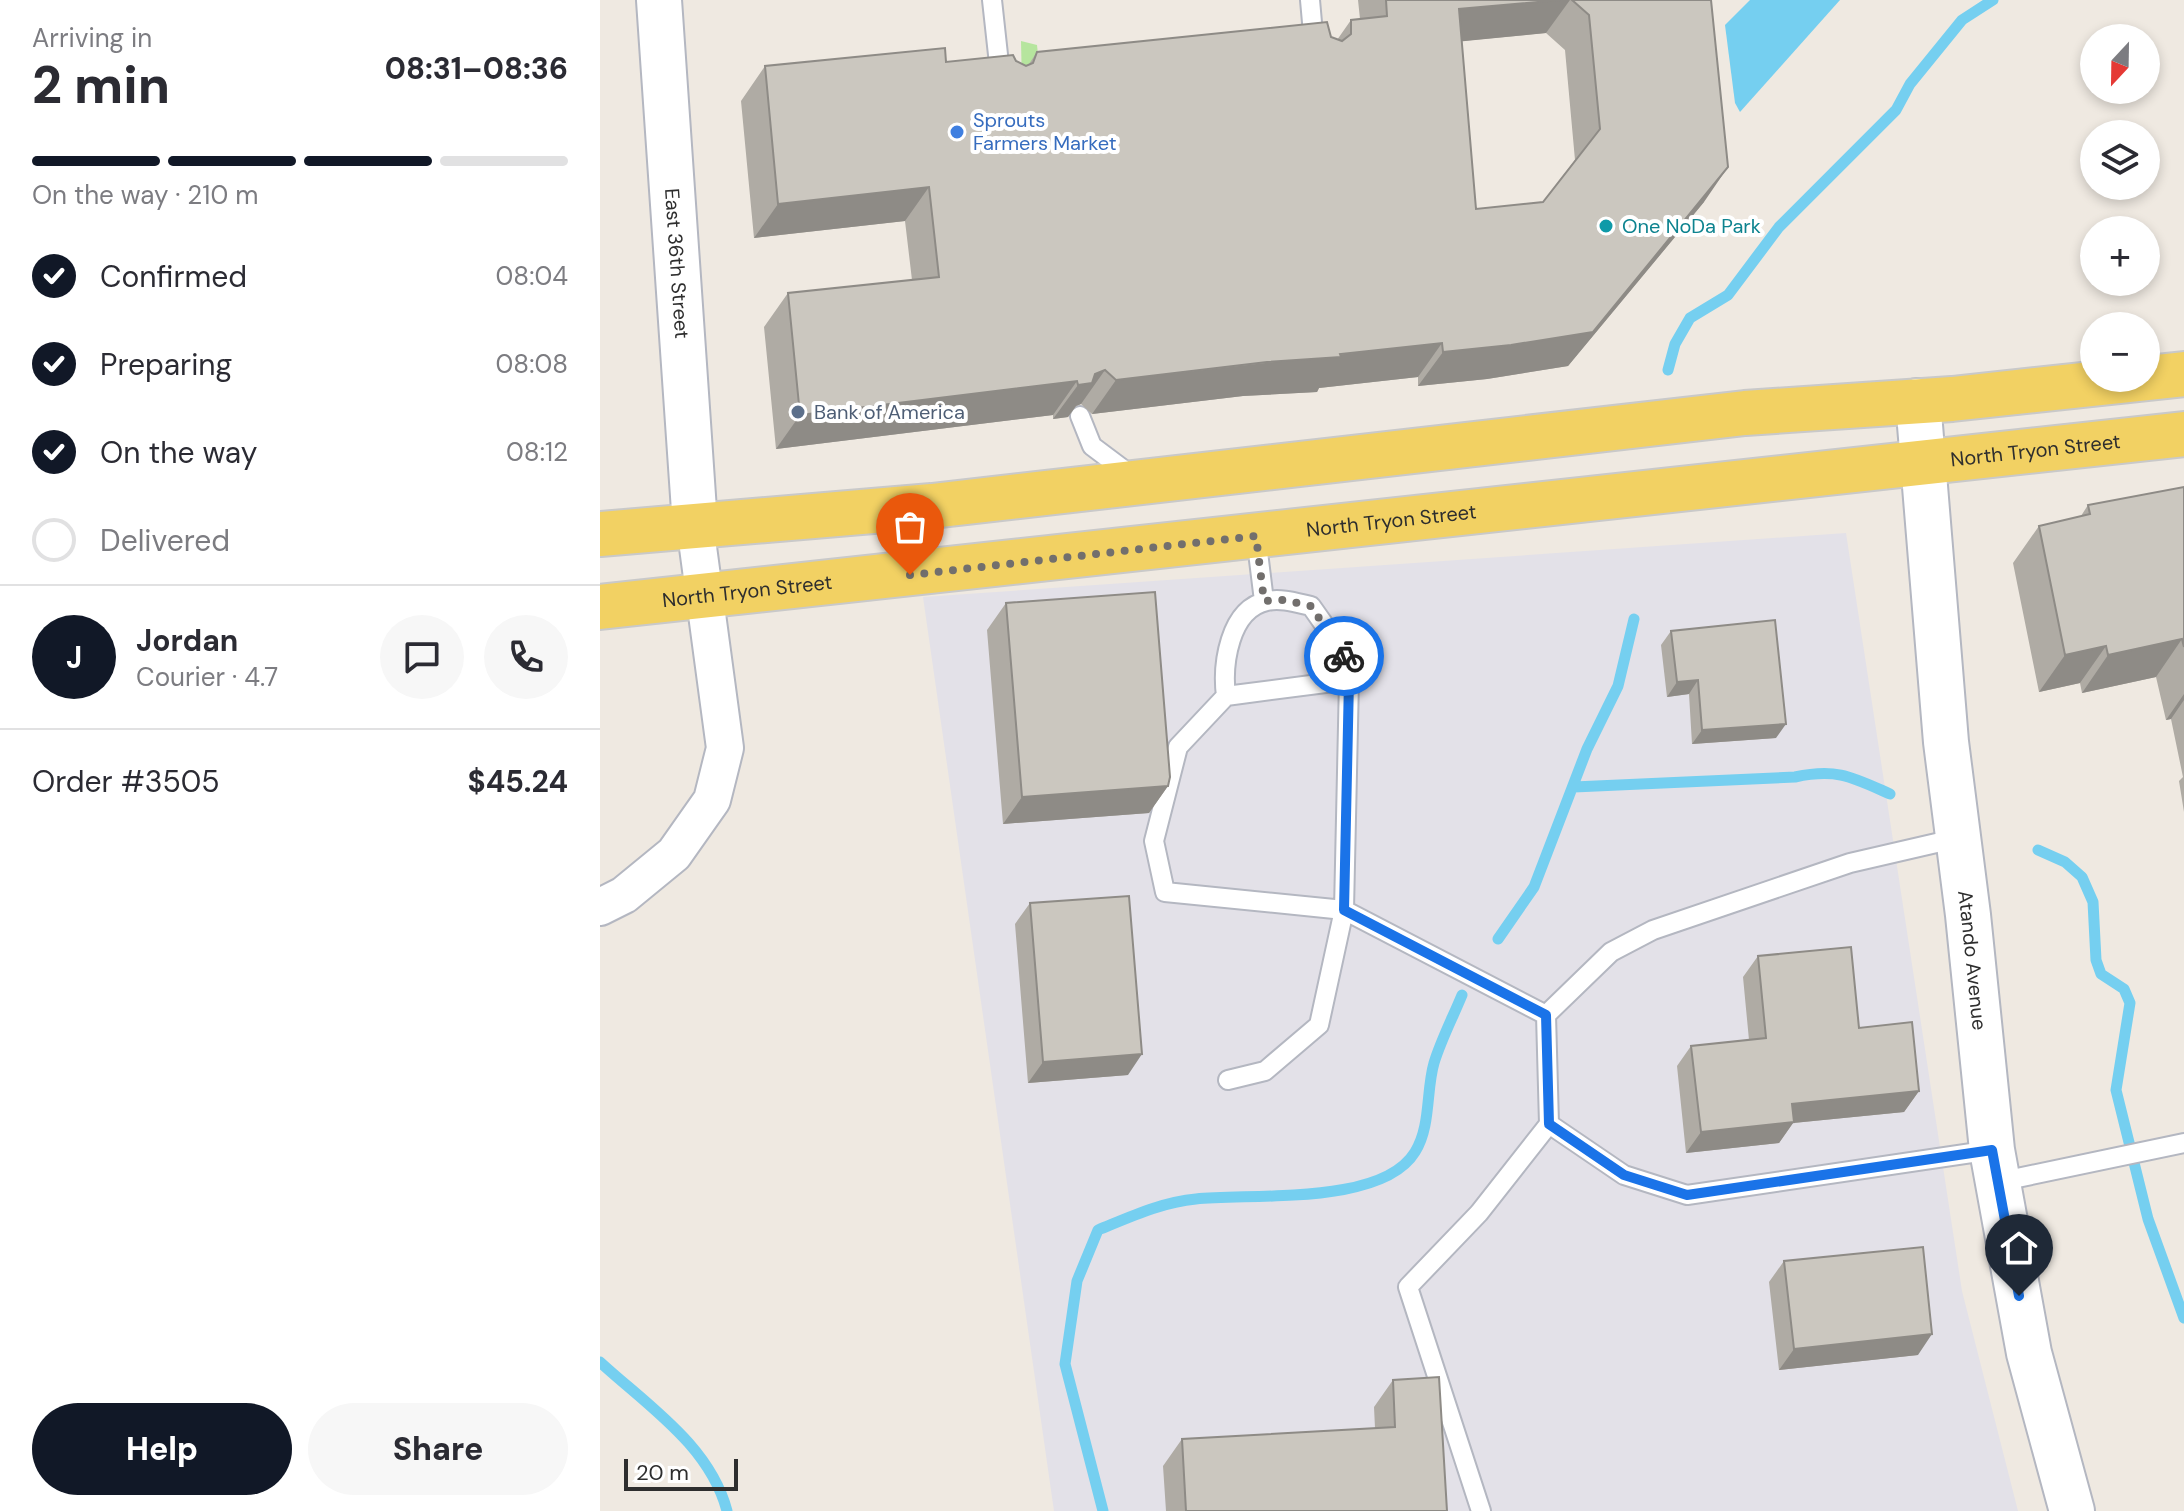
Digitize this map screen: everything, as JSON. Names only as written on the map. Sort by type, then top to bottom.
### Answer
[{"type":"main road","name":"East 36th Street","points":[[659,0],[695,525]]},
{"type":"main road","points":[[600,534],[932,506],[1745,413],[1918,401],[2184,374]]},
{"type":"main road","name":"Atando Avenue","points":[[1918,401],[1946,742],[1995,1166],[2029,1353],[2072,1511]]},
{"type":"main road","name":"North Tryon Street","points":[[600,607],[2184,434]]},
{"type":"street","points":[[600,907],[624,895],[674,854],[712,800],[725,748],[695,525]]},
{"type":"lane","points":[[992,0],[1001,88]]},
{"type":"lane","points":[[1310,0],[1316,64]]},
{"type":"lane","points":[[1080,416],[1088,439],[1101,454],[1130,475],[1150,482]]},
{"type":"lane","points":[[1256,536],[1264,601]]},
{"type":"lane","points":[[1226,696],[1223,674],[1228,644],[1243,618],[1264,601],[1284,600],[1311,606],[1342,650],[1349,680],[1344,910],[1319,1025],[1265,1071],[1228,1080]]},
{"type":"lane","points":[[1349,680],[1226,696],[1178,747],[1154,841],[1165,892],[1344,910],[1546,1015]]},
{"type":"lane","points":[[1481,1511],[1408,1287],[1479,1213],[1549,1124],[1546,1015],[1611,952],[1653,930],[1850,863],[1958,838]]},
{"type":"lane","points":[[1549,1124],[1624,1175],[1687,1195],[1995,1166],[2077,1165],[2184,1143]]},
{"type":"shaded area","points":[[1846,533],[1962,1291],[2018,1511],[1054,1511],[923,597]]},
{"type":"green space","points":[[1021,41],[1037,45],[1041,84],[1022,86]]},
{"type":"water","points":[[1750,0],[1840,0],[1740,112],[1735,103],[1725,25]]},
{"type":"building","points":[[1386,0],[1560,0],[1459,9],[1476,209],[1543,202],[1600,129],[1589,15],[1572,0],[1711,0],[1728,167],[1593,332],[1443,352],[1442,343],[1340,354],[1341,357],[1267,362],[1116,380],[1105,370],[1095,374],[1092,383],[1078,385],[1077,381],[800,415],[788,293],[939,277],[929,187],[778,204],[765,66],[945,48],[946,62],[1013,55],[1016,61],[1026,66],[1033,63],[1037,52],[1327,22],[1331,37],[1342,41],[1351,34],[1351,20],[1387,16]]},
{"type":"building","points":[[2184,487],[2184,647],[2182,639],[2108,655],[2106,646],[2065,655],[2039,526],[2090,514],[2088,505]]},
{"type":"building","points":[[1155,592],[1170,777],[1168,786],[1022,797],[1006,603]]},
{"type":"building","points":[[1775,620],[1786,724],[1702,730],[1698,680],[1677,682],[1671,631]]},
{"type":"building","points":[[1129,896],[1142,1054],[1043,1062],[1030,903]]},
{"type":"building","points":[[1851,947],[1859,1028],[1912,1022],[1919,1091],[1792,1104],[1794,1122],[1701,1132],[1691,1046],[1766,1038],[1758,956]]},
{"type":"building","points":[[1923,1247],[1932,1334],[1794,1349],[1784,1261]]},
{"type":"building","points":[[1439,1377],[1447,1511],[1186,1511],[1182,1439],[1395,1427],[1393,1380]]},
{"type":"waterway","points":[[1668,370],[1675,344],[1690,318],[1728,295],[1779,227],[1896,110],[1910,84],[1962,20],[1993,0]]},
{"type":"waterway","points":[[1498,939],[1534,887],[1587,749],[1618,686],[1634,619]]},
{"type":"waterway","points":[[1574,787],[1795,777],[1822,773],[1854,779],[1890,794]]},
{"type":"waterway","points":[[2038,850],[2065,862],[2082,877],[2093,902],[2096,960],[2101,974],[2124,989],[2130,1003],[2116,1090],[2148,1219],[2184,1318]]},
{"type":"waterway","points":[[1103,1511],[1065,1364],[1077,1281],[1098,1230],[1171,1203],[1220,1197],[1314,1194],[1375,1181],[1398,1169],[1415,1152],[1420,1142],[1434,1063],[1462,995]]},
{"type":"waterway","points":[[600,1362],[657,1411],[692,1447],[707,1466],[727,1511]]},
{"type":"way so far","points":[[910,575],[1256,536],[1264,601],[1284,600],[1311,606],[1344,656]]},
{"type":"place","name":"Sprouts Farmers Market","points":[[957,132]]},
{"type":"place","name":"One NoDa Park","points":[[1606,226]]},
{"type":"place","name":"Bank of America","points":[[798,412]]},
{"type":"route","points":[[1344,656],[1349,680],[1344,910],[1546,1015],[1549,1124],[1624,1175],[1687,1195],[1992,1150],[2019,1296]]}]
